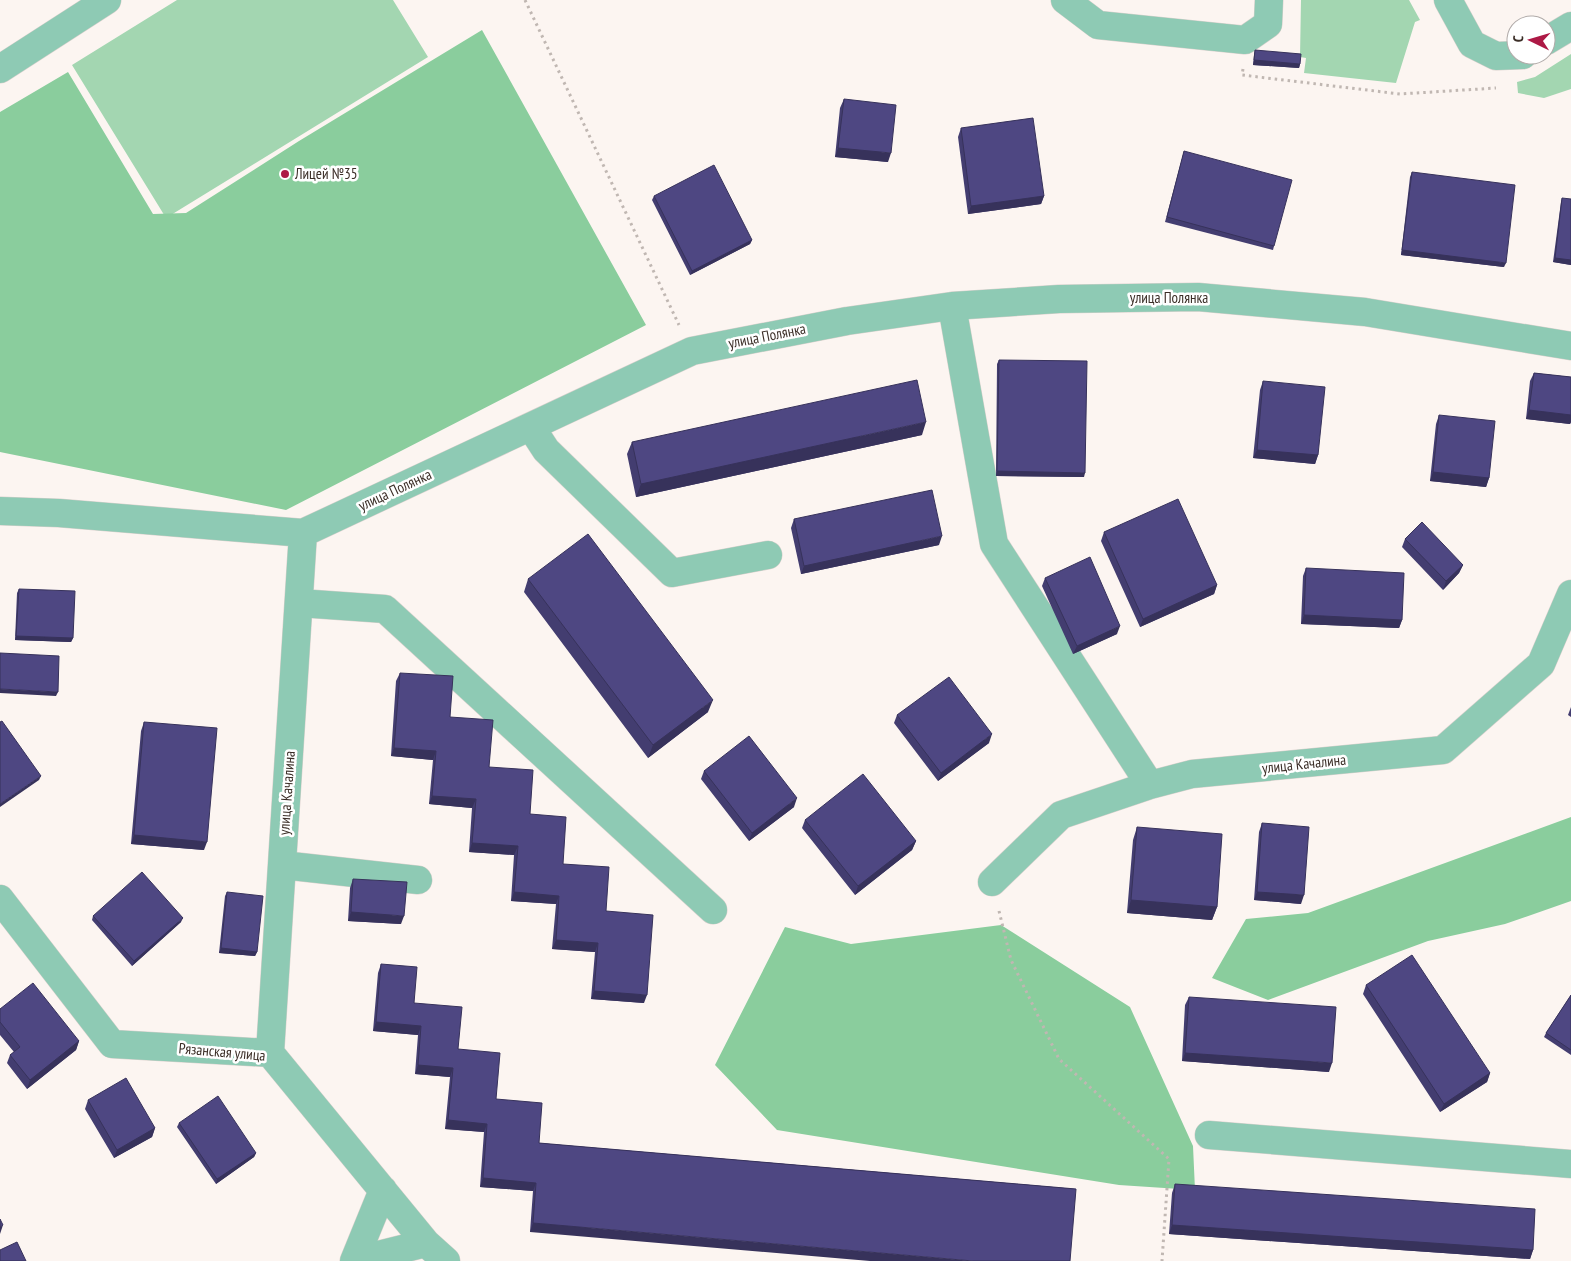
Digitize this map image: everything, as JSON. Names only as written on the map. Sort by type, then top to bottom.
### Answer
[{"type":"street","points":[[0,69],[107,0]]},
{"type":"street","points":[[1065,0],[1098,25],[1245,40],[1268,24],[1270,0]]},
{"type":"street","points":[[1448,0],[1472,44],[1496,56],[1506,56]]},
{"type":"street","points":[[1556,35],[1571,26]]},
{"type":"street","name":"улица Полянка","points":[[0,511],[59,513],[303,533],[692,351],[847,321],[952,306],[1059,299],[1198,297],[1365,312],[1571,346]]},
{"type":"street","points":[[952,306],[994,544],[1150,785]]},
{"type":"street","points":[[531,427],[546,450],[672,573],[768,555]]},
{"type":"street","name":"улица Качалина","points":[[270,1053],[303,533]]},
{"type":"street","name":"улица Качалина","points":[[992,882],[1061,815],[1150,785],[1192,774],[1444,750],[1541,664],[1571,594]]},
{"type":"street","points":[[299,603],[385,609],[713,910]]},
{"type":"street","points":[[282,865],[418,880]]},
{"type":"street","name":"Рязанская улица","points":[[0,899],[112,1044],[270,1053],[426,1243],[446,1261]]},
{"type":"street","points":[[1209,1135],[1571,1164]]},
{"type":"street","points":[[354,1261],[383,1190]]},
{"type":"street","points":[[354,1261],[426,1243]]},
{"type":"path","points":[[525,0],[692,351]]},
{"type":"path","points":[[1245,40],[1242,75],[1400,94],[1503,88]]},
{"type":"path","points":[[992,882],[1011,960],[1059,1059],[1169,1158],[1162,1261]]},
{"type":"green space","points":[[177,0],[393,0],[428,57],[166,218],[72,65]]},
{"type":"green space","points":[[1301,0],[1409,0],[1420,20],[1415,22],[1396,83],[1304,73],[1306,58],[1300,57]]},
{"type":"green space","name":"Лицей №35","points":[[482,30],[646,325],[286,510],[0,452],[0,112],[68,72],[153,214],[186,213],[299,141]]},
{"type":"green space","points":[[1571,54],[1571,89],[1544,98],[1518,93],[1517,82],[1535,77]]},
{"type":"green space","points":[[1571,817],[1571,901],[1505,924],[1428,941],[1268,1000],[1212,978],[1246,919],[1308,913]]},
{"type":"green space","points":[[1001,925],[1130,1007],[1193,1146],[1195,1190],[1119,1185],[777,1130],[715,1065],[785,927],[851,944]]},
{"type":"building","points":[[1255,50],[1301,54],[1300,64],[1254,60]]},
{"type":"building","points":[[844,99],[896,105],[891,153],[838,148]]},
{"type":"building","points":[[1033,118],[1044,196],[971,206],[961,128]]},
{"type":"building","points":[[1184,151],[1292,180],[1274,246],[1167,217]]},
{"type":"building","points":[[714,165],[752,240],[692,271],[654,196]]},
{"type":"building","points":[[1412,172],[1515,185],[1506,263],[1402,250]]},
{"type":"building","points":[[1562,198],[1571,199],[1571,260],[1555,258]]},
{"type":"building","points":[[999,360],[1087,361],[1085,473],[997,471]]},
{"type":"building","points":[[1534,373],[1571,377],[1571,415],[1529,410]]},
{"type":"building","points":[[917,380],[926,422],[641,484],[632,442]]},
{"type":"building","points":[[1263,381],[1325,387],[1318,455],[1257,450]]},
{"type":"building","points":[[1439,415],[1495,421],[1489,478],[1433,472]]},
{"type":"building","points":[[932,490],[942,536],[804,566],[794,519]]},
{"type":"building","points":[[1178,499],[1217,585],[1143,619],[1104,532]]},
{"type":"building","points":[[1422,522],[1463,565],[1446,581],[1405,539]]},
{"type":"building","points":[[588,534],[713,700],[653,745],[528,579]]},
{"type":"building","points":[[1090,557],[1120,626],[1077,646],[1045,578]]},
{"type":"building","points":[[1306,568],[1404,573],[1402,620],[1304,615]]},
{"type":"building","points":[[19,589],[75,591],[73,638],[16,636]]},
{"type":"building","points":[[0,653],[59,656],[58,692],[0,689]]},
{"type":"building","points":[[400,673],[453,676],[450,717],[493,720],[489,767],[533,770],[530,814],[566,817],[563,864],[609,867],[606,911],[653,915],[647,995],[594,991],[598,943],[556,940],[559,896],[514,892],[518,846],[472,843],[476,799],[432,796],[436,751],[394,748]]},
{"type":"building","points":[[949,677],[992,734],[941,773],[897,715]]},
{"type":"building","points":[[2,721],[41,776],[0,804],[0,722]]},
{"type":"building","points":[[144,722],[217,728],[207,842],[134,835]]},
{"type":"building","points":[[749,736],[797,798],[752,833],[704,771]]},
{"type":"building","points":[[863,774],[916,841],[858,886],[805,820]]},
{"type":"building","points":[[1262,823],[1309,827],[1304,895],[1257,892]]},
{"type":"building","points":[[1137,827],[1222,834],[1217,907],[1131,900]]},
{"type":"building","points":[[142,872],[183,918],[134,961],[93,916]]},
{"type":"building","points":[[353,879],[407,882],[404,916],[351,912]]},
{"type":"building","points":[[227,892],[263,896],[257,952],[221,948]]},
{"type":"building","points":[[1412,955],[1490,1073],[1444,1104],[1366,985]]},
{"type":"building","points":[[381,964],[417,967],[414,1003],[462,1007],[458,1049],[500,1053],[496,1099],[542,1103],[539,1143],[1076,1189],[1070,1261],[973,1261],[533,1223],[536,1183],[483,1178],[487,1124],[448,1120],[453,1068],[418,1065],[421,1026],[376,1022]]},
{"type":"building","points":[[33,983],[79,1041],[30,1080],[10,1055],[20,1047],[0,1022],[0,1009]]},
{"type":"building","points":[[1571,995],[1571,1050],[1546,1033]]},
{"type":"building","points":[[1189,997],[1336,1007],[1332,1063],[1185,1053]]},
{"type":"building","points":[[126,1078],[155,1128],[117,1150],[88,1100]]},
{"type":"building","points":[[218,1096],[256,1153],[217,1179],[179,1123]]},
{"type":"building","points":[[1175,1184],[1535,1209],[1533,1250],[1172,1225]]},
{"type":"building","points":[[17,1242],[26,1261],[0,1261],[0,1250]]},
{"type":"place","name":"Лицей №35","points":[[285,174]]}]
